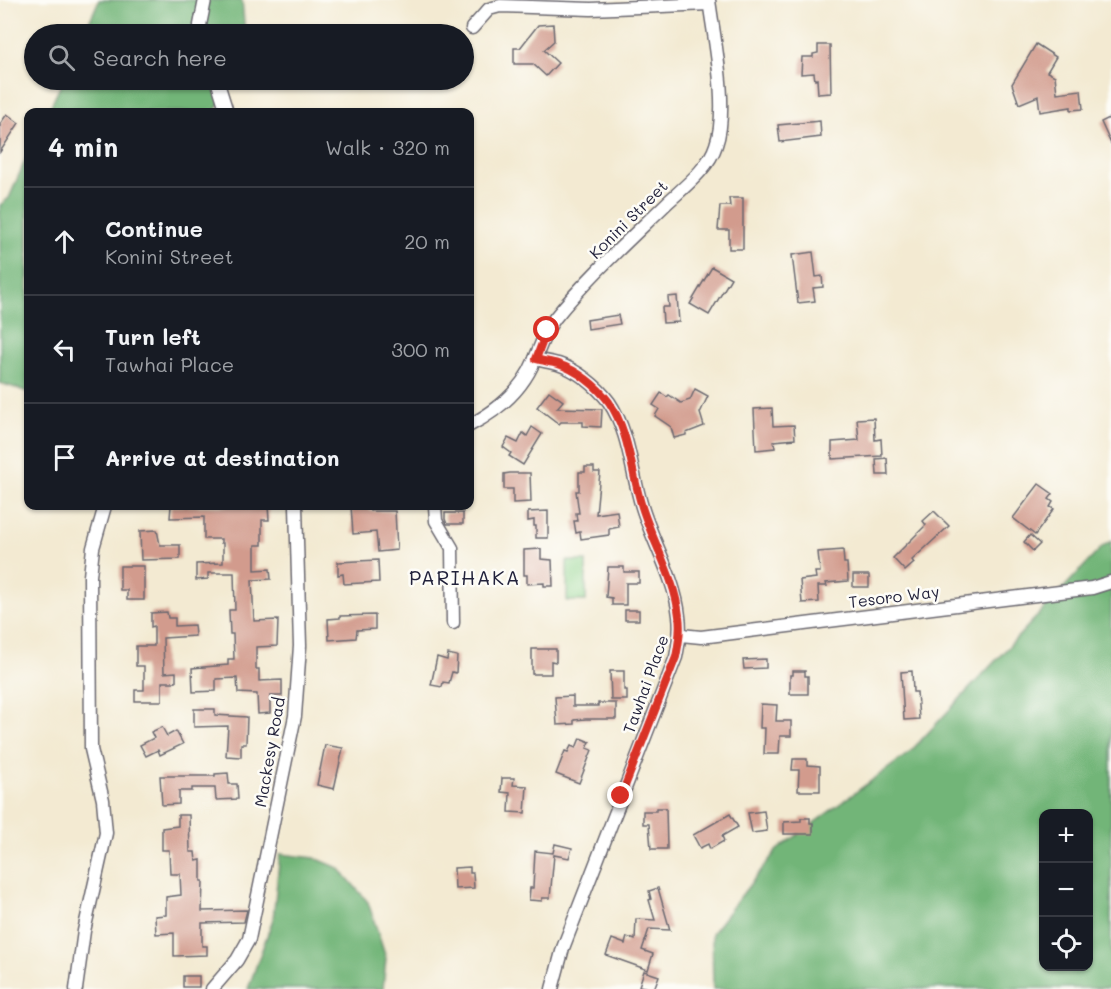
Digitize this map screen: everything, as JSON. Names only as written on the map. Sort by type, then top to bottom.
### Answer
[{"type":"street","points":[[200,24],[205,0]]},
{"type":"street","points":[[474,26],[489,9],[500,6],[591,9],[709,2]]},
{"type":"street","name":"Konini Street","points":[[474,423],[495,410],[519,388],[536,359],[547,330],[556,318],[605,264],[701,169],[716,147],[721,107],[709,2]]},
{"type":"street","points":[[220,90],[226,108]]},
{"type":"street","name":"Tawhai Place","points":[[536,359],[571,370],[592,385],[607,400],[616,414],[624,432],[642,507],[674,594],[681,635],[676,657],[563,948],[552,989]]},
{"type":"street","points":[[76,989],[84,931],[106,833],[103,800],[92,749],[90,576],[93,548],[104,510]]},
{"type":"street","name":"Mackesy Road","points":[[212,989],[237,960],[249,939],[295,716],[300,646],[296,510]]},
{"type":"street","points":[[435,510],[436,521],[452,548],[453,623]]},
{"type":"street","name":"Tesoro Way","points":[[681,635],[701,636],[1080,590],[1111,582]]},
{"type":"green space","points":[[99,0],[242,0],[244,24],[88,24]]},
{"type":"green space","points":[[58,90],[224,90],[225,96],[217,108],[50,108]]},
{"type":"green space","points":[[24,163],[24,391],[0,383],[0,205],[9,198]]},
{"type":"green space","points":[[1111,541],[1111,988],[713,989],[712,933],[777,850],[909,753],[1103,546]]},
{"type":"green space","points":[[567,561],[586,561],[586,601],[567,601]]},
{"type":"green space","points":[[280,854],[315,858],[339,868],[368,902],[386,958],[383,989],[248,989],[273,919]]},
{"type":"building","points":[[553,24],[554,41],[544,50],[558,63],[546,76],[533,64],[514,64],[514,48],[520,48],[538,25]]},
{"type":"building","points":[[1036,44],[1056,57],[1047,72],[1055,76],[1057,93],[1081,90],[1083,109],[1071,110],[1071,107],[1040,112],[1038,96],[1019,104],[1012,84]]},
{"type":"building","points":[[818,45],[830,45],[831,93],[818,94],[817,79],[815,80],[814,73],[801,74],[802,57],[813,57],[813,54],[818,53]]},
{"type":"building","points":[[7,114],[19,123],[0,152],[0,124]]},
{"type":"building","points":[[1111,117],[1111,144],[1101,122]]},
{"type":"building","points":[[820,121],[821,137],[780,142],[778,125]]},
{"type":"building","points":[[729,198],[743,198],[743,249],[729,249],[729,230],[718,230],[720,206],[730,206]]},
{"type":"building","points":[[813,252],[816,277],[822,276],[823,287],[813,288],[815,301],[798,303],[792,255]]},
{"type":"building","points":[[712,267],[731,278],[709,315],[690,304]]},
{"type":"building","points":[[677,296],[679,322],[663,323],[662,307],[669,307],[668,297]]},
{"type":"building","points":[[618,315],[620,324],[588,329],[587,320]]},
{"type":"building","points":[[695,389],[708,396],[700,413],[704,426],[674,438],[671,427],[655,416],[659,409],[653,405],[661,393],[681,403],[690,400]]},
{"type":"building","points":[[549,391],[563,401],[557,408],[602,409],[601,427],[583,426],[583,422],[561,422],[559,424],[537,407]]},
{"type":"building","points":[[772,408],[773,426],[794,425],[795,439],[774,441],[775,448],[756,450],[754,409]]},
{"type":"building","points":[[874,418],[875,440],[881,439],[882,456],[832,459],[832,442],[859,440],[857,419]]},
{"type":"building","points":[[532,427],[542,434],[523,465],[509,456],[511,453],[503,447],[508,438],[518,443],[523,433],[527,436]]},
{"type":"building","points":[[887,458],[888,475],[877,475],[876,459]]},
{"type":"building","points":[[585,467],[594,467],[594,472],[600,472],[596,514],[617,511],[619,527],[609,529],[609,535],[581,539],[580,532],[576,533],[574,521],[577,521],[576,513],[579,513],[576,491],[579,491],[579,472],[585,472]]},
{"type":"building","points":[[530,473],[531,502],[513,503],[513,489],[504,489],[504,474]]},
{"type":"building","points":[[1039,484],[1053,494],[1049,499],[1053,502],[1050,507],[1054,509],[1035,535],[1013,518]]},
{"type":"building","points":[[171,510],[268,510],[269,520],[262,520],[262,545],[255,545],[255,570],[270,569],[271,579],[252,580],[254,621],[278,620],[277,646],[256,647],[256,669],[259,669],[259,681],[282,680],[282,696],[270,696],[270,713],[258,714],[257,694],[238,693],[237,678],[216,679],[216,691],[193,692],[192,668],[228,665],[228,659],[234,659],[229,610],[235,610],[234,573],[208,573],[208,579],[196,580],[196,564],[223,563],[223,543],[221,539],[204,539],[204,517],[170,518]]},
{"type":"building","points":[[351,510],[395,511],[397,550],[378,552],[376,532],[353,534]]},
{"type":"building","points":[[548,511],[548,538],[536,538],[536,526],[534,526],[534,520],[528,521],[528,512]]},
{"type":"building","points":[[934,511],[949,526],[912,560],[914,563],[905,571],[893,558],[926,525],[923,521]]},
{"type":"building","points":[[445,513],[463,513],[463,524],[447,524]]},
{"type":"building","points":[[157,530],[160,545],[180,545],[180,559],[141,560],[140,531]]},
{"type":"building","points":[[1030,535],[1040,544],[1033,551],[1024,542]]},
{"type":"building","points":[[541,549],[541,559],[552,560],[553,586],[544,586],[544,583],[527,584],[527,575],[524,575],[524,550]]},
{"type":"building","points":[[843,550],[844,563],[847,563],[848,581],[818,586],[819,602],[802,603],[800,580],[816,578],[815,572],[820,572],[818,552]]},
{"type":"building","points":[[378,560],[379,582],[344,584],[343,574],[338,575],[338,562]]},
{"type":"building","points":[[120,566],[144,566],[144,600],[127,600],[127,590],[120,590]]},
{"type":"building","points":[[608,567],[624,567],[624,572],[639,572],[639,583],[626,583],[626,605],[612,605],[612,598],[606,597]]},
{"type":"building","points":[[853,575],[869,575],[869,587],[853,587]]},
{"type":"building","points":[[625,610],[639,610],[639,620],[625,620]]},
{"type":"building","points":[[167,612],[168,618],[175,618],[175,626],[194,625],[195,636],[163,638],[164,673],[176,672],[176,682],[162,682],[162,701],[135,701],[135,690],[144,690],[144,666],[136,666],[136,646],[154,646],[154,626],[151,627],[151,613]]},
{"type":"building","points":[[375,615],[375,629],[357,630],[356,638],[329,640],[328,619],[340,618],[340,616]]},
{"type":"building","points":[[532,649],[556,649],[556,662],[551,661],[551,674],[532,674]]},
{"type":"building","points":[[448,654],[457,656],[456,673],[452,672],[449,683],[443,682],[442,687],[431,685],[437,657],[447,660]]},
{"type":"building","points":[[766,659],[766,668],[744,669],[743,660]]},
{"type":"building","points":[[610,671],[624,671],[624,690],[627,690],[627,700],[611,700]]},
{"type":"building","points":[[793,671],[805,671],[805,676],[808,676],[808,694],[790,694],[790,675],[793,675]]},
{"type":"building","points":[[912,671],[913,692],[917,692],[919,719],[904,720],[901,672]]},
{"type":"building","points":[[573,696],[573,706],[616,703],[616,719],[574,720],[574,724],[557,725],[555,697]]},
{"type":"building","points":[[761,704],[777,705],[776,721],[791,721],[791,736],[780,736],[779,754],[764,754],[765,728],[760,728]]},
{"type":"building","points":[[194,709],[215,709],[215,715],[247,717],[246,744],[241,744],[241,757],[226,756],[228,726],[194,727]]},
{"type":"building","points":[[162,727],[167,736],[176,731],[183,744],[160,755],[158,750],[146,756],[140,745],[154,738],[151,732]]},
{"type":"building","points":[[580,738],[590,742],[587,748],[592,750],[579,783],[556,774],[565,751],[568,752],[571,746],[576,748]]},
{"type":"building","points":[[325,745],[343,748],[334,789],[317,785]]},
{"type":"building","points":[[793,759],[807,759],[807,765],[820,766],[820,791],[798,791],[799,770],[792,770]]},
{"type":"building","points":[[228,773],[229,784],[237,784],[238,799],[216,800],[215,788],[192,788],[192,791],[179,791],[179,804],[162,805],[160,776],[215,776],[215,774]]},
{"type":"building","points":[[502,778],[514,778],[513,785],[527,786],[525,813],[509,812],[510,793],[501,792]]},
{"type":"building","points":[[656,808],[666,808],[667,849],[651,849],[649,824],[643,824],[643,811],[656,811]]},
{"type":"building","points":[[764,811],[767,831],[752,833],[748,813]]},
{"type":"building","points":[[730,814],[738,827],[722,836],[724,841],[710,849],[708,844],[700,848],[693,835]]},
{"type":"building","points":[[178,815],[189,815],[190,852],[195,852],[196,861],[201,860],[202,911],[247,910],[244,922],[202,923],[202,946],[207,946],[207,955],[174,956],[174,933],[156,934],[155,916],[166,915],[166,897],[181,895],[180,874],[170,874],[169,850],[162,850],[162,828],[178,826]]},
{"type":"building","points":[[801,818],[810,818],[810,823],[813,823],[813,834],[784,834],[784,822],[801,821]]},
{"type":"building","points":[[555,844],[572,848],[569,858],[554,855],[550,898],[542,898],[542,901],[529,900],[530,888],[533,888],[535,851],[553,853]]},
{"type":"building","points":[[470,867],[470,873],[473,873],[474,888],[455,889],[454,868]]},
{"type":"building","points":[[658,888],[670,930],[649,929],[642,950],[653,954],[648,970],[606,955],[612,939],[625,944],[627,937],[635,940],[636,919],[655,920],[649,900],[651,899],[649,891]]},
{"type":"building","points":[[644,971],[659,976],[654,989],[639,986]]},
{"type":"building","points":[[183,976],[199,976],[199,987],[183,987]]},
{"type":"district","name":"PARIHAKA","points":[[465,577]]},
{"type":"route","points":[[547,330],[536,359],[571,370],[592,385],[607,400],[616,414],[624,432],[642,507],[674,594],[679,614],[681,635],[676,657],[621,796]]}]
